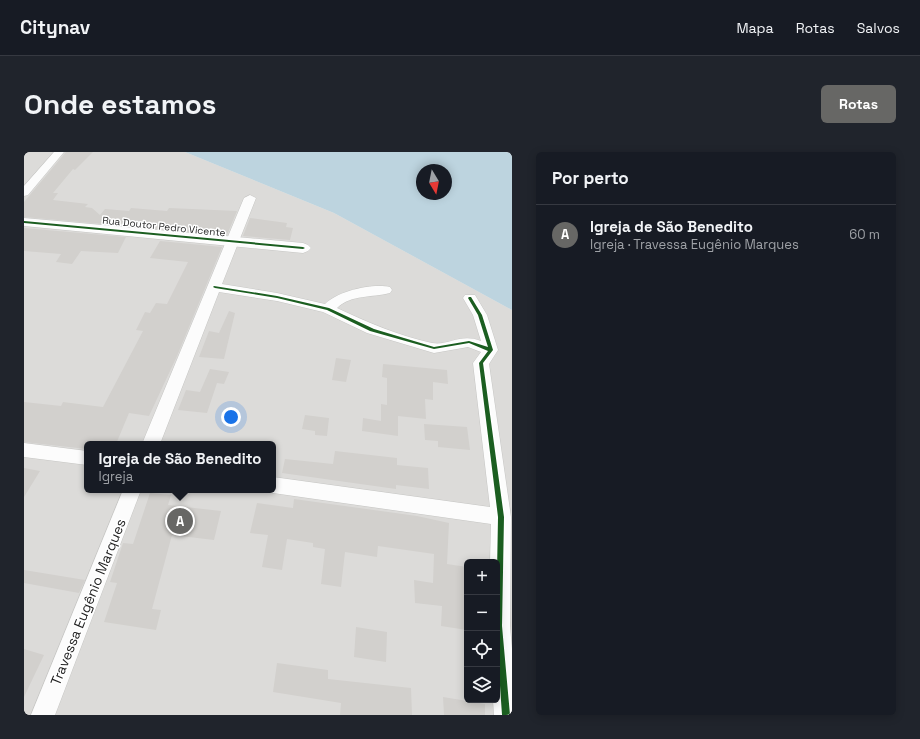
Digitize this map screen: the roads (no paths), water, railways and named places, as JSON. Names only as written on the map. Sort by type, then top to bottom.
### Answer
[{"type":"street","points":[[24,193],[59,152]]},
{"type":"street","points":[[152,441],[234,242],[250,198]]},
{"type":"street","name":"Rua Doutor Pedro Vicente","points":[[24,222],[303,248]]},
{"type":"street","points":[[215,287],[277,297],[328,309],[372,330],[434,348],[468,342],[491,350]]},
{"type":"street","points":[[328,309],[334,300],[351,294],[385,290]]},
{"type":"street","points":[[470,298],[480,315],[491,350]]},
{"type":"street","points":[[491,350],[481,363],[506,492],[501,517],[499,626],[506,715]]},
{"type":"street","points":[[24,450],[84,458]]},
{"type":"street","points":[[276,485],[501,517]]},
{"type":"street","name":"Travessa Eugênio Marques","points":[[43,715],[131,493]]},
{"type":"water","points":[[185,152],[512,152],[512,310],[334,213]]},
{"type":"place","name":"Igreja de São Benedito","points":[[180,521]]}]
